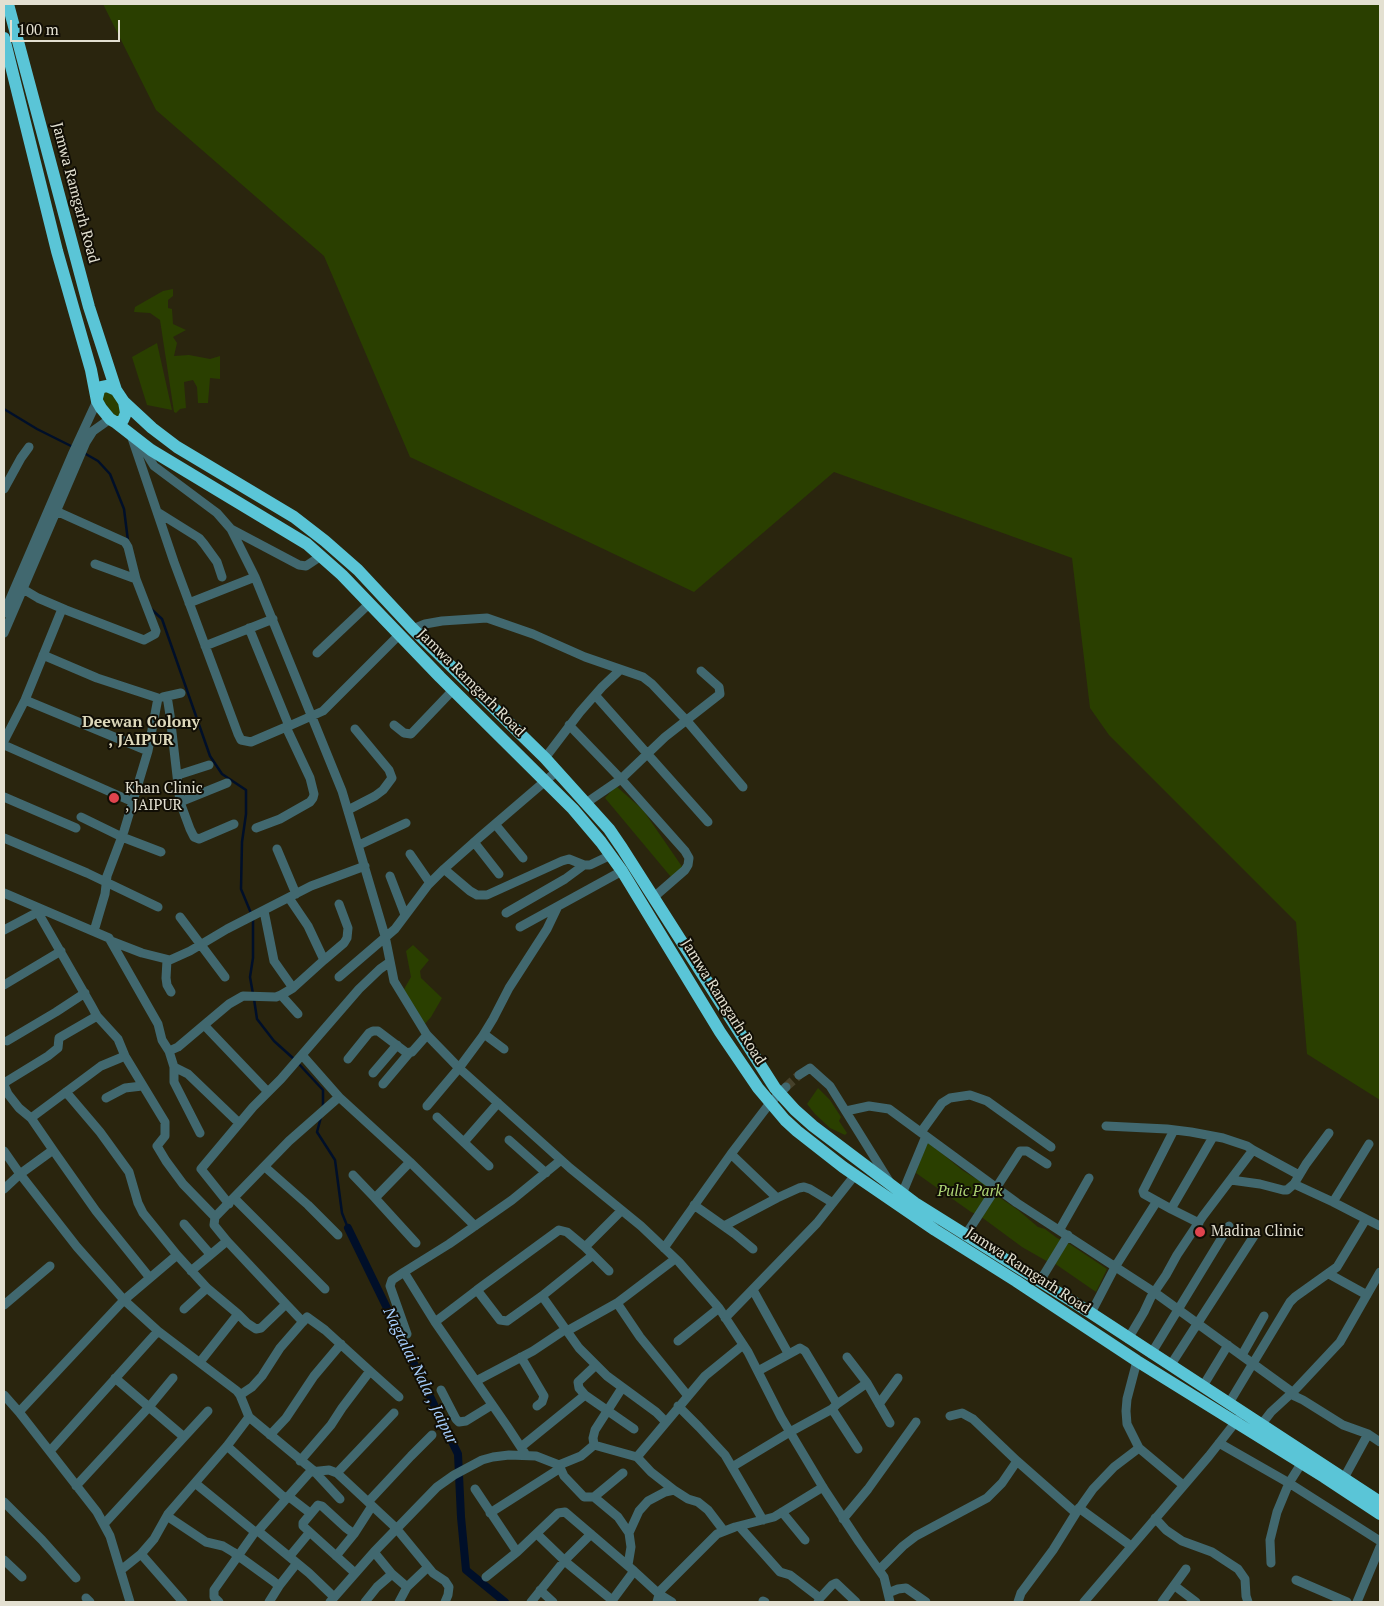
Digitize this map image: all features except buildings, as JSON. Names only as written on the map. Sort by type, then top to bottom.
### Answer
[{"type":"highway","name":"Jamwa Ramgarh Road","points":[[8,4],[89,307],[116,390]]},
{"type":"highway","name":"Jamwa Ramgarh Road","points":[[4,38],[57,252],[97,399]]},
{"type":"highway","points":[[102,386],[116,390],[124,402],[126,412],[123,420],[120,422],[112,420],[101,408],[97,399],[102,386]]},
{"type":"highway","name":"Jamwa Ramgarh Road","points":[[124,402],[177,448],[309,527],[358,570],[413,629],[545,758],[586,803],[622,848],[762,1068],[783,1090],[812,1126],[898,1190],[965,1236],[1092,1314],[1380,1502]]},
{"type":"highway","name":"Jamwa Ramgarh Road","points":[[112,420],[144,445],[212,488],[296,536],[321,556],[370,603],[453,690],[546,780],[611,855],[661,932],[720,1032],[770,1104],[797,1131],[855,1175],[935,1230],[1137,1361],[1380,1514]]},
{"type":"street","points":[[4,613],[85,435],[97,399]]},
{"type":"street","points":[[85,435],[112,420]]},
{"type":"street","points":[[131,435],[205,646],[241,740],[251,742],[323,711],[400,634]]},
{"type":"street","points":[[144,445],[149,460],[154,466],[217,513],[231,529],[255,577],[342,791],[385,936],[394,981],[427,1035],[459,1068],[561,1160],[675,1258],[719,1308],[743,1345],[790,1432],[823,1487],[884,1577],[889,1598]]},
{"type":"street","points":[[4,489],[29,447]]},
{"type":"street","points":[[4,634],[56,511],[74,458]]},
{"type":"street","points":[[23,589],[62,609],[144,640],[150,638],[156,630],[136,580],[125,542],[56,511]]},
{"type":"street","points":[[158,513],[204,544],[217,562],[222,577]]},
{"type":"street","points":[[231,529],[299,566],[306,566],[321,556]]},
{"type":"street","points":[[95,564],[136,580]]},
{"type":"street","points":[[190,603],[255,577]]},
{"type":"street","points":[[317,653],[370,603]]},
{"type":"street","points":[[4,741],[25,700],[62,609]]},
{"type":"street","points":[[413,629],[425,624],[442,621],[487,618],[533,634],[585,657],[643,677],[687,721],[743,786]]},
{"type":"street","points":[[205,646],[273,619]]},
{"type":"street","points":[[249,628],[310,778],[314,794],[314,798],[310,802],[280,819],[256,828]]},
{"type":"street","points":[[43,654],[96,678],[162,697],[181,692]]},
{"type":"street","points":[[545,758],[569,725],[620,670]]},
{"type":"street","points":[[586,803],[621,778],[665,737],[720,694],[719,687],[701,671]]},
{"type":"street","points":[[394,725],[404,733],[411,734],[453,690]]},
{"type":"street","points":[[595,695],[708,822]]},
{"type":"street","points":[[94,931],[107,883],[107,876],[133,802],[162,697]]},
{"type":"street","points":[[162,697],[178,775],[180,802],[190,829],[196,839],[202,839],[234,824]]},
{"type":"street","points":[[25,700],[148,751]]},
{"type":"street","points":[[569,725],[621,778],[689,858],[688,865],[681,875],[654,897]]},
{"type":"street","points":[[348,810],[375,796],[383,790],[392,778],[388,770],[355,729]]},
{"type":"street","points":[[4,746],[133,802]]},
{"type":"street","points":[[178,775],[209,765]]},
{"type":"street","points":[[339,977],[395,929],[430,883],[444,869],[557,771]]},
{"type":"street","points":[[180,802],[227,783]]},
{"type":"street","points":[[4,797],[76,828]]},
{"type":"street","points":[[81,817],[122,837],[161,852]]},
{"type":"street","points":[[359,845],[406,823]]},
{"type":"street","points":[[495,824],[523,858]]},
{"type":"street","points":[[4,838],[158,907]]},
{"type":"street","points":[[474,842],[499,874]]},
{"type":"street","points":[[277,850],[292,896],[324,960]]},
{"type":"street","points":[[410,854],[430,883]]},
{"type":"street","points":[[444,869],[470,891],[477,895],[487,895],[568,860],[590,865],[611,855]]},
{"type":"street","points":[[506,913],[565,879],[584,865]]},
{"type":"street","points":[[111,941],[142,954],[170,960],[200,946],[311,886],[365,866]]},
{"type":"street","points":[[520,927],[622,871]]},
{"type":"street","points":[[390,876],[406,915]]},
{"type":"street","points":[[4,893],[109,938],[158,1024],[162,1040],[169,1051],[174,1067],[174,1082],[200,1133]]},
{"type":"street","points":[[169,1051],[178,1047],[229,1004],[243,996],[276,997],[293,988],[347,938],[348,928],[339,904]]},
{"type":"street","points":[[427,1106],[459,1068],[484,1034],[509,988],[547,929],[558,906]]},
{"type":"street","points":[[4,930],[38,909]]},
{"type":"street","points":[[38,909],[97,1016],[118,1039],[125,1056],[165,1122],[165,1136],[157,1146],[183,1184],[216,1217]]},
{"type":"street","points":[[262,912],[274,961],[293,988]]},
{"type":"street","points":[[180,917],[225,977]]},
{"type":"street","points":[[4,985],[60,951]]},
{"type":"street","points":[[167,960],[166,978],[171,992]]},
{"type":"street","points":[[325,1289],[231,1201],[201,1169],[239,1123],[299,1059],[359,989],[390,962]]},
{"type":"street","points":[[7,1041],[85,993]]},
{"type":"street","points":[[281,995],[298,1014]]},
{"type":"street","points":[[97,1016],[59,1038],[58,1048],[4,1084],[8,1094],[19,1108],[31,1118],[96,1212],[150,1278]]},
{"type":"street","points":[[204,1025],[268,1092]]},
{"type":"street","points":[[348,1059],[369,1033],[373,1031],[378,1031],[405,1052],[410,1052]]},
{"type":"street","points":[[484,1034],[504,1049]]},
{"type":"street","points":[[383,1084],[427,1035]]},
{"type":"street","points":[[373,1073],[397,1045]]},
{"type":"street","points":[[31,1118],[101,1066],[125,1056]]},
{"type":"street","points":[[299,1059],[410,1162],[475,1226]]},
{"type":"street","points":[[174,1067],[188,1074],[239,1123]]},
{"type":"street","points":[[800,1076],[810,1068],[830,1086],[898,1190]]},
{"type":"street","points":[[106,1098],[124,1088],[142,1086]]},
{"type":"street","points":[[664,1248],[731,1154],[783,1090]]},
{"type":"street","points":[[66,1092],[100,1132],[129,1172],[136,1197],[143,1212],[177,1255],[207,1288],[256,1329],[261,1328],[286,1304]]},
{"type":"street","points":[[898,1190],[923,1134],[942,1103],[950,1098],[970,1095],[986,1101],[1051,1147]]},
{"type":"street","points":[[302,1322],[214,1225],[216,1217],[289,1141],[339,1097]]},
{"type":"street","points":[[464,1142],[498,1103]]},
{"type":"street","points":[[846,1111],[869,1106],[889,1109],[996,1188],[1154,1292],[1242,1355],[1291,1393],[1342,1425],[1368,1434],[1380,1442]]},
{"type":"street","points":[[437,1117],[489,1166]]},
{"type":"street","points":[[1106,1126],[1174,1130],[1213,1137],[1247,1146],[1299,1175]]},
{"type":"street","points":[[1174,1130],[1143,1187],[1144,1194],[1199,1223]]},
{"type":"street","points":[[1231,1180],[1287,1190],[1294,1184],[1329,1133]]},
{"type":"street","points":[[1171,1209],[1213,1137]]},
{"type":"street","points":[[509,1140],[546,1173]]},
{"type":"street","points":[[1333,1202],[1368,1144]]},
{"type":"street","points":[[4,1188],[53,1150]]},
{"type":"street","points":[[1128,1339],[1154,1292],[1199,1223],[1253,1150]]},
{"type":"street","points":[[4,1151],[77,1247],[124,1300],[158,1331],[240,1395],[249,1417],[314,1471],[340,1499]]},
{"type":"street","points":[[965,1236],[1020,1151],[1027,1151],[1047,1164]]},
{"type":"street","points":[[731,1154],[777,1198]]},
{"type":"street","points":[[407,1334],[390,1286],[392,1280],[475,1226],[561,1160]]},
{"type":"street","points":[[374,1198],[410,1162]]},
{"type":"street","points":[[265,1167],[308,1205],[338,1235]]},
{"type":"street","points":[[353,1174],[416,1243]]},
{"type":"street","points":[[725,1318],[817,1223],[855,1175]]},
{"type":"street","points":[[1040,1281],[1089,1178]]},
{"type":"street","points":[[1294,1184],[1380,1226]]},
{"type":"street","points":[[724,1226],[799,1188],[810,1189],[833,1203]]},
{"type":"street","points":[[1092,1314],[1115,1266],[1157,1201]]},
{"type":"street","points":[[694,1205],[753,1249]]},
{"type":"street","points":[[585,1247],[621,1210]]},
{"type":"street","points":[[1229,1403],[1290,1302],[1341,1262],[1366,1219]]},
{"type":"street","points":[[184,1224],[210,1254]]},
{"type":"street","points":[[1152,1354],[1229,1226]]},
{"type":"street","points":[[435,1322],[559,1230],[567,1232],[610,1271]]},
{"type":"street","points":[[1170,1366],[1254,1236]]},
{"type":"street","points":[[192,1271],[227,1241]]},
{"type":"street","points":[[19,1412],[124,1300],[177,1255]]},
{"type":"street","points":[[477,1290],[504,1322],[542,1296],[593,1255]]},
{"type":"street","points":[[476,1381],[617,1303],[675,1258]]},
{"type":"street","points":[[4,1305],[50,1266]]},
{"type":"street","points":[[404,1272],[435,1322],[523,1451],[559,1467],[572,1485],[584,1497],[594,1497],[624,1473]]},
{"type":"street","points":[[1261,1425],[1270,1412],[1340,1342],[1380,1272]]},
{"type":"street","points":[[1328,1274],[1367,1295]]},
{"type":"street","points":[[184,1309],[207,1288]]},
{"type":"street","points":[[752,1290],[788,1354]]},
{"type":"street","points":[[542,1296],[579,1348],[622,1388],[656,1412],[666,1422]]},
{"type":"street","points":[[617,1303],[640,1337],[688,1396]]},
{"type":"street","points":[[678,1341],[719,1308]]},
{"type":"street","points":[[200,1362],[238,1314]]},
{"type":"street","points":[[1242,1355],[1264,1316]]},
{"type":"street","points":[[240,1395],[252,1387],[262,1376],[280,1348],[306,1317],[314,1320],[399,1397]]},
{"type":"street","points":[[50,1451],[158,1331]]},
{"type":"street","points":[[270,1435],[286,1418],[314,1376],[341,1344]]},
{"type":"street","points":[[637,1457],[705,1376],[743,1345]]},
{"type":"street","points":[[1203,1386],[1228,1345]]},
{"type":"street","points":[[758,1371],[797,1348],[805,1351],[858,1449]]},
{"type":"street","points":[[521,1357],[544,1396],[542,1402],[537,1406]]},
{"type":"street","points":[[848,1358],[867,1383],[890,1423]]},
{"type":"street","points":[[1137,1361],[1127,1399],[1127,1424],[1139,1448],[1183,1486]]},
{"type":"street","points":[[596,1365],[578,1382],[579,1388],[585,1395],[634,1429]]},
{"type":"street","points":[[300,1461],[331,1425],[370,1371]]},
{"type":"street","points":[[115,1378],[184,1437]]},
{"type":"street","points":[[76,1486],[149,1407],[173,1378]]},
{"type":"street","points":[[879,1404],[898,1378]]},
{"type":"street","points":[[732,1467],[834,1406],[867,1383]]},
{"type":"street","points":[[594,1445],[593,1434],[622,1388]]},
{"type":"street","points":[[441,1390],[459,1422],[466,1421],[492,1405]]},
{"type":"street","points":[[4,1395],[97,1512],[110,1536],[130,1602]]},
{"type":"street","points":[[195,1483],[293,1559],[332,1600],[396,1528],[437,1487],[470,1465],[493,1457],[523,1451],[585,1395]]},
{"type":"street","points":[[678,1406],[719,1448],[763,1520]]},
{"type":"street","points":[[104,1524],[208,1412]]},
{"type":"street","points":[[1089,1601],[1131,1546],[1236,1423],[1243,1412]]},
{"type":"street","points":[[337,1474],[394,1413]]},
{"type":"street","points":[[950,1416],[962,1413],[973,1419],[1017,1462],[1077,1510],[1131,1546]]},
{"type":"street","points":[[121,1570],[141,1554],[154,1539],[167,1516],[227,1446],[249,1417]]},
{"type":"street","points":[[843,1519],[868,1489],[916,1422]]},
{"type":"street","points":[[1344,1478],[1368,1434]]},
{"type":"street","points":[[336,1556],[354,1534],[370,1504],[410,1456],[432,1435]]},
{"type":"street","points":[[1219,1443],[1289,1483],[1380,1541]]},
{"type":"street","points":[[594,1445],[637,1457],[651,1472],[674,1490],[698,1502],[708,1510],[724,1531]]},
{"type":"street","points":[[490,1513],[559,1467],[581,1456],[594,1445]]},
{"type":"street","points":[[227,1446],[287,1497],[310,1513]]},
{"type":"street","points":[[1018,1602],[1021,1592],[1053,1550],[1077,1510],[1114,1467],[1139,1448]]},
{"type":"street","points":[[879,1570],[916,1536],[987,1498],[1002,1483],[1017,1462]]},
{"type":"street","points":[[1271,1563],[1270,1540],[1277,1512],[1289,1483],[1301,1464]]},
{"type":"street","points":[[219,1602],[213,1593],[256,1531],[310,1472],[330,1470],[337,1474],[396,1528],[428,1567],[449,1587],[445,1602]]},
{"type":"street","points":[[658,1598],[660,1590],[717,1534],[774,1517],[823,1487]]},
{"type":"street","points":[[475,1489],[517,1552]]},
{"type":"street","points":[[629,1533],[639,1511],[648,1501],[665,1492],[674,1490]]},
{"type":"street","points":[[537,1534],[611,1601],[631,1568],[629,1533],[618,1517],[594,1497]]},
{"type":"street","points":[[4,1502],[76,1578]]},
{"type":"street","points":[[354,1534],[322,1506],[318,1505],[303,1523],[303,1526],[309,1533],[355,1573]]},
{"type":"street","points":[[486,1577],[537,1534],[558,1512],[561,1512],[567,1513],[631,1568],[658,1598],[672,1602]]},
{"type":"street","points":[[782,1512],[805,1540]]},
{"type":"street","points":[[167,1516],[206,1542],[223,1546],[260,1570],[279,1586]]},
{"type":"street","points":[[1155,1518],[1166,1530],[1182,1541],[1212,1552],[1238,1568],[1245,1579],[1248,1602]]},
{"type":"street","points":[[739,1526],[780,1572],[790,1576],[819,1600],[833,1583],[836,1583],[856,1602]]},
{"type":"street","points":[[269,1602],[309,1533]]},
{"type":"street","points":[[531,1602],[565,1560],[591,1534]]},
{"type":"street","points":[[1356,1602],[1380,1547]]},
{"type":"street","points":[[374,1552],[392,1574],[407,1588]]},
{"type":"street","points":[[141,1554],[183,1602]]},
{"type":"street","points":[[4,1560],[22,1577]]},
{"type":"street","points":[[399,1602],[407,1588],[428,1567]]},
{"type":"street","points":[[1162,1602],[1186,1569]]},
{"type":"street","points":[[365,1602],[377,1587],[392,1574]]},
{"type":"street","points":[[1296,1580],[1347,1602]]},
{"type":"street","points":[[1174,1586],[1196,1602]]},
{"type":"street","points":[[889,1598],[898,1589],[906,1588],[926,1602]]},
{"type":"street","points":[[540,1590],[553,1602]]},
{"type":"green space","points":[[103,4],[1380,4],[1380,1100],[1307,1054],[1296,922],[1109,735],[1090,708],[1072,558],[834,472],[694,592],[410,457],[324,256],[156,110]]},
{"type":"green space","points":[[173,289],[173,296],[168,300],[168,308],[172,309],[173,324],[186,330],[173,337],[177,343],[174,356],[189,355],[210,359],[220,356],[220,379],[210,378],[208,403],[198,403],[197,387],[193,380],[184,382],[186,408],[180,409],[176,413],[174,412],[160,320],[150,313],[134,312],[135,307],[163,291]]},
{"type":"green space","points":[[157,343],[172,410],[147,405],[132,357]]},
{"type":"green space","points":[[106,387],[123,403],[119,421],[98,394]]},
{"type":"green space","points":[[616,786],[643,810],[683,868],[671,877],[605,798]]},
{"type":"green space","points":[[413,945],[429,960],[420,971],[421,978],[442,998],[431,1017],[422,1027],[403,991],[411,977],[406,951]]},
{"type":"green space","points":[[818,1088],[830,1100],[841,1117],[839,1121],[847,1133],[845,1135],[830,1128],[807,1104]]},
{"type":"green space","name":"Pulic Park","points":[[927,1141],[962,1170],[988,1186],[988,1194],[976,1214],[916,1173]]},
{"type":"green space","points":[[996,1195],[1038,1227],[1045,1229],[1068,1243],[1107,1269],[1096,1292],[1054,1263],[1050,1263],[1022,1247],[980,1216]]},
{"type":"waterway","points":[[4,409],[37,429],[73,447]]},
{"type":"waterway","points":[[84,453],[98,461],[110,474],[124,509],[128,541]]},
{"type":"waterway","points":[[150,608],[162,619],[210,756],[222,774],[246,790],[241,889],[253,918],[253,958],[250,977],[253,994]]},
{"type":"waterway","points":[[254,999],[257,1019],[274,1041],[294,1059]]},
{"type":"waterway","points":[[298,1063],[323,1090],[323,1107]]},
{"type":"waterway","points":[[321,1117],[317,1132],[335,1160],[342,1213],[348,1228]]},
{"type":"waterway","name":"Nagtalai Nala , Jaipur","points":[[348,1228],[458,1454],[466,1570],[505,1602]]},
{"type":"tunnel","points":[[786,1087],[799,1075]]},
{"type":"place","name":"Khan Clinic , JAIPUR","points":[[114,798]]},
{"type":"place","name":"Madina Clinic","points":[[1200,1232]]},
{"type":"district","name":"Deewan Colony , JAIPUR","points":[[141,731]]}]
